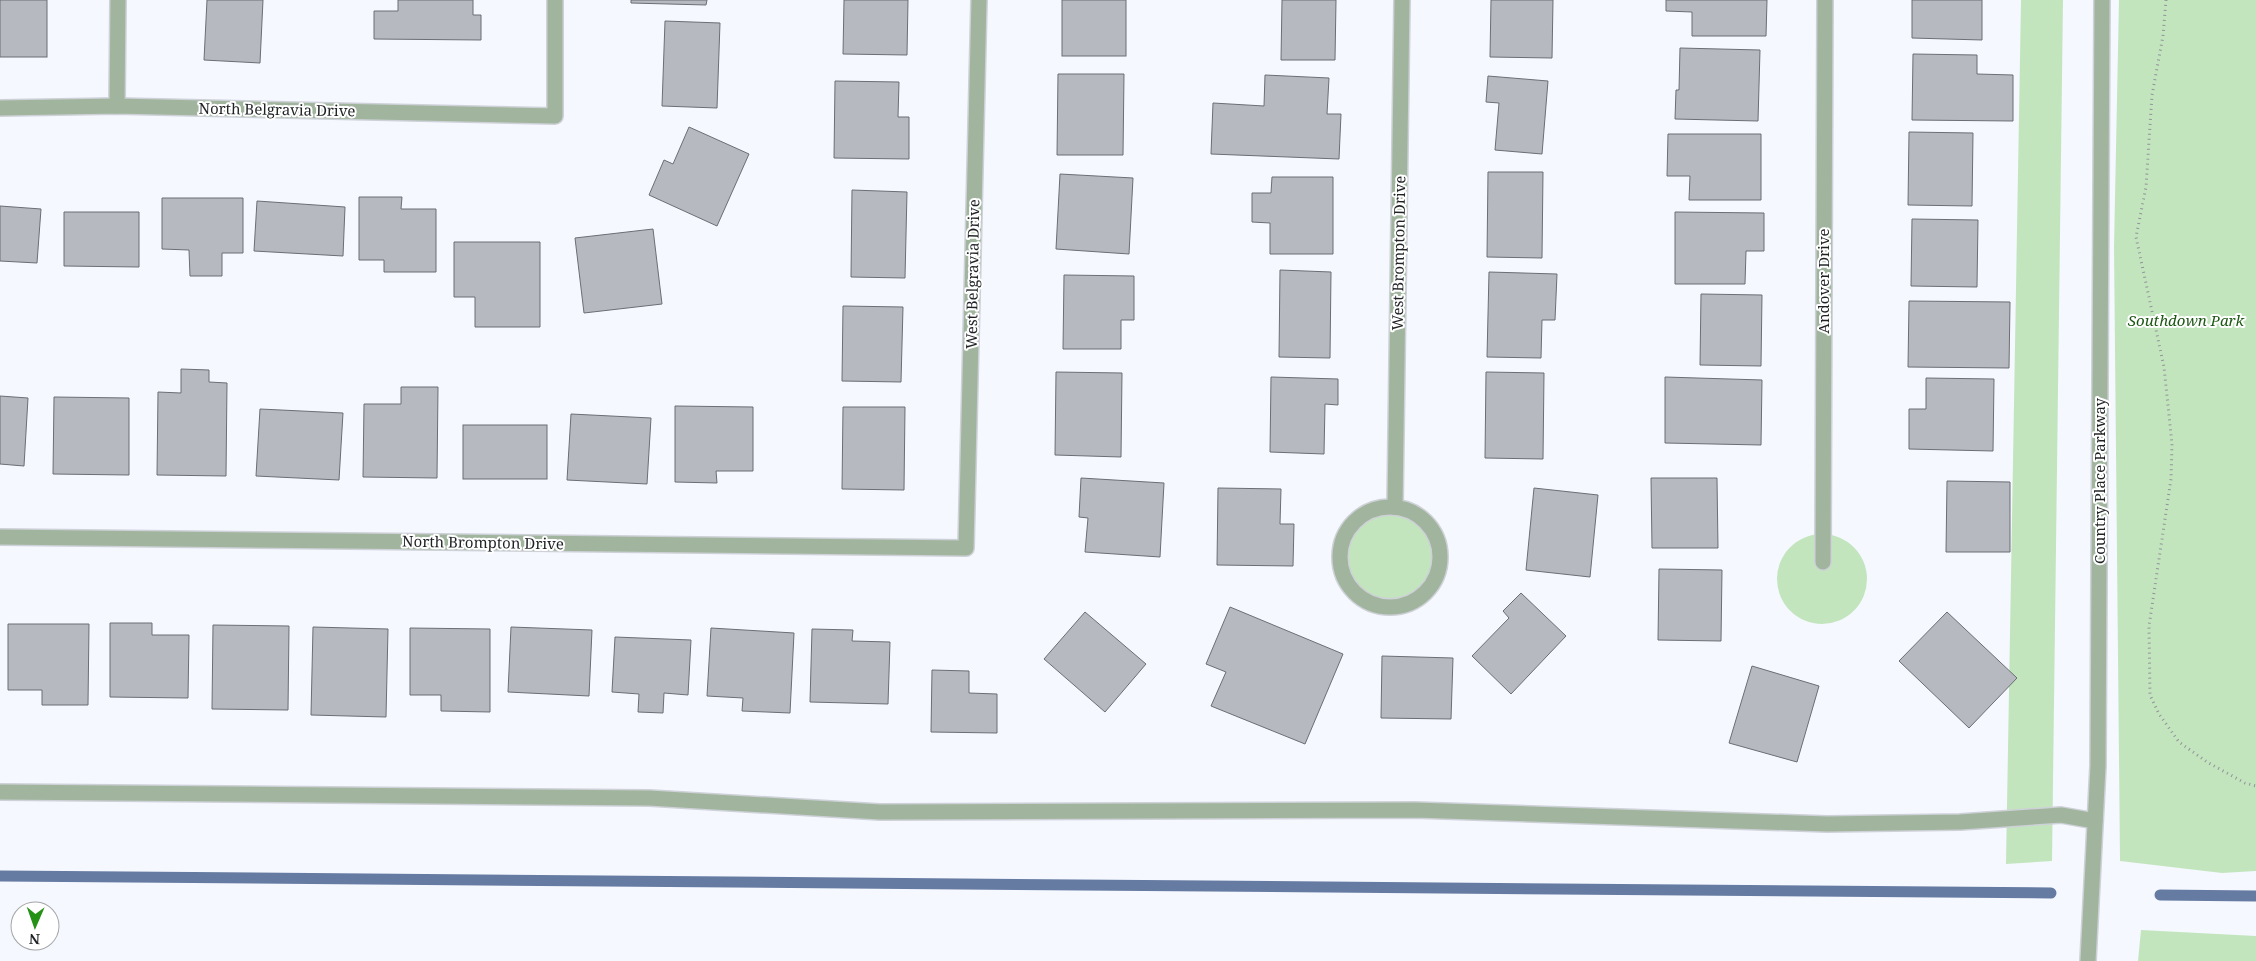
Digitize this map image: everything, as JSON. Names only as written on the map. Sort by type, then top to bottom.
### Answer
[{"type":"street","points":[[117,106],[118,0]]},
{"type":"street","name":"North Belgravia Drive","points":[[0,108],[117,106],[555,116],[555,0]]},
{"type":"street","name":"West Belgravia Drive","points":[[966,548],[979,0]]},
{"type":"street","name":"West Brompton Drive","points":[[1395,507],[1402,0]]},
{"type":"street","name":"Andover Drive","points":[[1824,562],[1825,0]]},
{"type":"street","name":"Country Place Parkway","points":[[2088,961],[2098,766],[2101,495],[2102,0]]},
{"type":"street","points":[[1395,507],[1412,511],[1426,521],[1436,535],[1440,552],[1439,570],[1432,585],[1420,598],[1405,606],[1388,607],[1372,604],[1358,597],[1347,585],[1340,570],[1339,554],[1342,538],[1357,519],[1379,508],[1395,507]]},
{"type":"street","name":"North Brompton Drive","points":[[0,537],[966,548]]},
{"type":"street","points":[[0,792],[650,798],[880,812],[1415,810],[1827,824],[1960,822],[2061,815],[2095,821]]},
{"type":"path","points":[[2166,0],[2163,36],[2152,95],[2146,187],[2136,237],[2164,367],[2172,444],[2171,479],[2148,626],[2150,695],[2159,714],[2179,742],[2207,762],[2245,783],[2256,786]]},
{"type":"green space","points":[[2021,0],[2063,0],[2052,861],[2006,864]]},
{"type":"green space","name":"Southdown Park","points":[[2119,0],[2256,0],[2256,871],[2222,873],[2120,861],[2114,247]]},
{"type":"green space","points":[[1392,513],[1409,516],[1424,526],[1434,541],[1437,558],[1434,575],[1424,590],[1409,600],[1392,603],[1375,600],[1360,590],[1350,575],[1347,558],[1350,541],[1360,526],[1375,516]]},
{"type":"green space","points":[[1822,534],[1839,537],[1854,547],[1864,562],[1867,579],[1864,596],[1854,611],[1839,621],[1822,624],[1805,621],[1790,611],[1780,596],[1777,579],[1780,562],[1790,547],[1805,537]]},
{"type":"green space","points":[[2141,930],[2256,936],[2256,961],[2138,961]]},
{"type":"building","points":[[0,0],[47,0],[47,57],[0,57]]},
{"type":"building","points":[[207,0],[263,0],[260,63],[204,60]]},
{"type":"building","points":[[398,0],[473,0],[473,15],[481,15],[481,40],[374,39],[374,11],[398,11]]},
{"type":"building","points":[[631,0],[707,0],[706,5],[631,3]]},
{"type":"building","points":[[844,0],[908,0],[907,55],[843,54]]},
{"type":"building","points":[[1062,0],[1126,0],[1126,56],[1062,56]]},
{"type":"building","points":[[1282,0],[1336,0],[1335,60],[1281,60]]},
{"type":"building","points":[[1491,0],[1553,0],[1552,58],[1490,57]]},
{"type":"building","points":[[1666,0],[1767,0],[1766,36],[1692,36],[1692,12],[1666,11]]},
{"type":"building","points":[[1912,0],[1982,0],[1982,40],[1912,38]]},
{"type":"building","points":[[665,21],[720,23],[717,108],[662,106]]},
{"type":"building","points":[[1680,48],[1760,50],[1758,121],[1675,119],[1676,90],[1679,90]]},
{"type":"building","points":[[1913,54],[1977,55],[1977,74],[2013,75],[2013,121],[1912,120]]},
{"type":"building","points":[[1058,74],[1124,74],[1123,155],[1057,155]]},
{"type":"building","points":[[1265,75],[1329,78],[1327,114],[1341,114],[1339,159],[1211,154],[1213,103],[1264,106]]},
{"type":"building","points":[[1488,76],[1548,81],[1542,154],[1495,150],[1499,103],[1486,102]]},
{"type":"building","points":[[835,81],[899,82],[898,117],[909,117],[909,159],[834,158]]},
{"type":"building","points":[[689,127],[749,154],[717,226],[649,195],[664,160],[673,164]]},
{"type":"building","points":[[1909,132],[1973,133],[1972,206],[1908,205]]},
{"type":"building","points":[[1668,134],[1761,134],[1761,200],[1689,200],[1690,176],[1667,176]]},
{"type":"building","points":[[1488,172],[1543,172],[1542,258],[1487,257]]},
{"type":"building","points":[[1060,174],[1133,178],[1129,254],[1056,249]]},
{"type":"building","points":[[1272,177],[1333,177],[1333,254],[1270,254],[1270,223],[1252,222],[1252,193],[1271,193]]},
{"type":"building","points":[[852,190],[907,192],[905,278],[851,277]]},
{"type":"building","points":[[359,197],[402,197],[401,209],[436,209],[436,272],[384,272],[384,260],[359,260]]},
{"type":"building","points":[[162,198],[243,198],[243,253],[222,253],[222,276],[190,276],[189,250],[162,249]]},
{"type":"building","points":[[257,201],[345,207],[343,256],[254,251]]},
{"type":"building","points":[[0,206],[41,209],[37,263],[0,261]]},
{"type":"building","points":[[64,212],[139,212],[139,267],[64,266]]},
{"type":"building","points":[[1675,212],[1764,213],[1764,251],[1746,251],[1745,284],[1675,284]]},
{"type":"building","points":[[1912,219],[1978,220],[1977,287],[1911,286]]},
{"type":"building","points":[[653,229],[662,304],[584,313],[575,238]]},
{"type":"building","points":[[454,242],[540,242],[540,327],[475,327],[475,297],[454,297]]},
{"type":"building","points":[[1280,270],[1331,272],[1330,358],[1279,357]]},
{"type":"building","points":[[1489,272],[1557,274],[1555,320],[1542,320],[1541,358],[1487,357]]},
{"type":"building","points":[[1064,275],[1134,276],[1134,320],[1121,320],[1121,349],[1063,349]]},
{"type":"building","points":[[1701,294],[1762,295],[1761,366],[1700,365]]},
{"type":"building","points":[[1909,301],[2010,302],[2009,368],[1908,367]]},
{"type":"building","points":[[843,306],[903,307],[901,382],[842,381]]},
{"type":"building","points":[[181,369],[209,370],[209,382],[227,383],[226,476],[157,475],[158,392],[181,393]]},
{"type":"building","points":[[1056,372],[1122,373],[1121,457],[1055,455]]},
{"type":"building","points":[[1486,372],[1544,373],[1543,459],[1485,458]]},
{"type":"building","points":[[1271,377],[1338,379],[1338,405],[1325,404],[1324,454],[1270,452]]},
{"type":"building","points":[[1665,377],[1762,380],[1761,445],[1665,443]]},
{"type":"building","points":[[1926,378],[1994,379],[1993,451],[1909,449],[1909,409],[1926,409]]},
{"type":"building","points":[[401,387],[438,387],[437,478],[363,477],[364,404],[401,404]]},
{"type":"building","points":[[0,396],[28,398],[24,466],[0,464]]},
{"type":"building","points":[[54,397],[129,398],[129,475],[53,474]]},
{"type":"building","points":[[675,406],[753,407],[753,471],[716,471],[717,483],[675,482]]},
{"type":"building","points":[[843,407],[905,407],[904,490],[842,489]]},
{"type":"building","points":[[260,409],[343,413],[339,480],[256,476]]},
{"type":"building","points":[[571,414],[651,418],[647,484],[567,480]]},
{"type":"building","points":[[463,425],[547,425],[547,479],[463,479]]},
{"type":"building","points":[[1081,478],[1164,483],[1160,557],[1085,552],[1088,518],[1079,517]]},
{"type":"building","points":[[1651,478],[1717,478],[1718,548],[1652,548]]},
{"type":"building","points":[[1947,481],[2010,482],[2010,552],[1946,552]]},
{"type":"building","points":[[1218,488],[1281,489],[1280,524],[1294,524],[1293,566],[1217,565]]},
{"type":"building","points":[[1534,488],[1598,495],[1590,577],[1526,570]]},
{"type":"building","points":[[1659,569],[1722,570],[1721,641],[1658,640]]},
{"type":"building","points":[[1521,593],[1566,636],[1511,694],[1472,656],[1509,618],[1503,611]]},
{"type":"building","points":[[1230,607],[1343,654],[1305,744],[1211,706],[1226,672],[1206,664]]},
{"type":"building","points":[[1085,612],[1146,664],[1105,712],[1044,659]]},
{"type":"building","points":[[1947,612],[2017,678],[1969,728],[1899,661]]},
{"type":"building","points":[[110,623],[152,623],[152,635],[189,635],[188,698],[110,697]]},
{"type":"building","points":[[8,624],[89,624],[88,705],[42,705],[42,690],[8,690]]},
{"type":"building","points":[[213,625],[289,626],[288,710],[212,709]]},
{"type":"building","points":[[313,627],[388,629],[386,717],[311,715]]},
{"type":"building","points":[[511,627],[592,630],[589,696],[508,692]]},
{"type":"building","points":[[410,628],[490,629],[490,712],[441,711],[441,695],[410,695]]},
{"type":"building","points":[[711,628],[794,633],[790,713],[742,711],[743,698],[707,696]]},
{"type":"building","points":[[812,629],[853,630],[852,641],[890,642],[888,704],[810,702]]},
{"type":"building","points":[[615,637],[691,640],[688,695],[664,693],[663,713],[638,712],[639,694],[612,692]]},
{"type":"building","points":[[1382,656],[1453,658],[1451,719],[1381,718]]},
{"type":"building","points":[[1752,666],[1819,686],[1797,762],[1729,743]]},
{"type":"building","points":[[932,670],[969,671],[969,693],[997,694],[997,733],[931,732]]},
{"type":"waterway","points":[[0,876],[2051,893]]},
{"type":"waterway","points":[[2160,895],[2256,896]]}]
